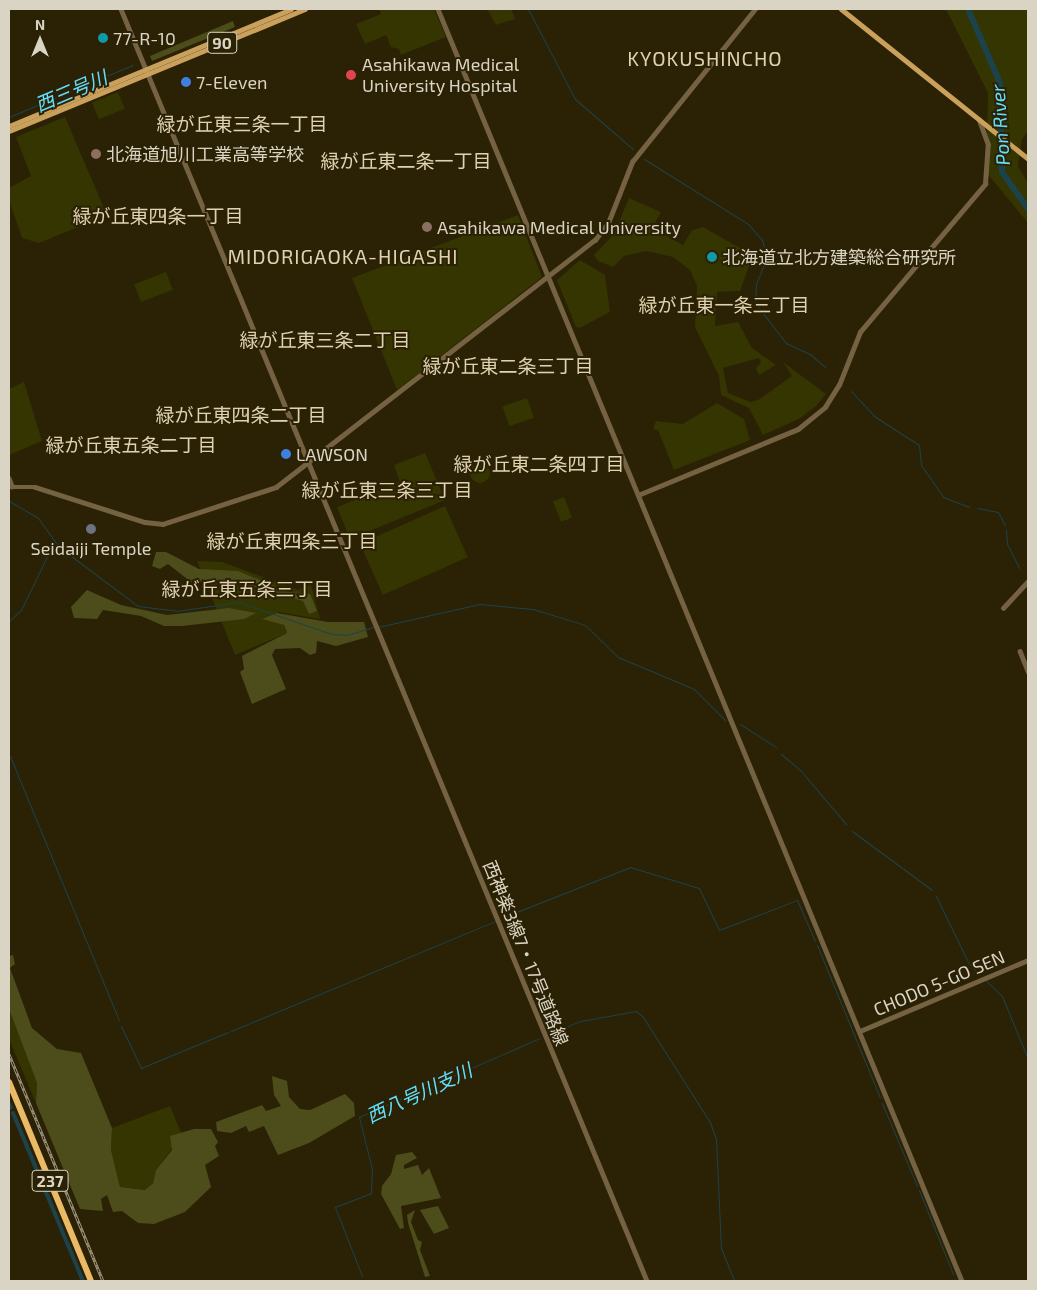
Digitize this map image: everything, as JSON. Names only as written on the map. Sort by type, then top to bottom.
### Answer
[{"type":"highway","name":"237","points":[[9,1082],[90,1281]]},
{"type":"main road","name":"90","points":[[9,131],[291,9]]},
{"type":"main road","name":"90","points":[[9,126],[305,9]]},
{"type":"main road","points":[[841,9],[1028,159]]},
{"type":"street","points":[[121,9],[308,462]]},
{"type":"street","points":[[438,9],[962,1281]]},
{"type":"street","points":[[9,478],[10,486],[35,487],[145,522],[163,524],[263,494],[308,462],[548,278],[602,232],[632,162],[755,9]]},
{"type":"street","points":[[638,495],[798,429],[825,407],[839,385],[860,332],[985,184],[988,145],[979,120]]},
{"type":"street","name":"西神楽3線7・17号道路線","points":[[308,462],[647,1281]]},
{"type":"street","points":[[1002,608],[1028,581]]},
{"type":"street","points":[[1020,651],[1028,671]]},
{"type":"street","name":"CHODO 5-GO SEN","points":[[860,1031],[1028,960]]},
{"type":"shaded area","points":[[379,9],[434,9],[446,37],[401,55],[399,49],[391,47],[386,35],[365,44],[356,24],[381,14]]},
{"type":"shaded area","points":[[487,9],[511,9],[515,19],[496,25]]},
{"type":"shaded area","points":[[946,9],[1028,9],[1028,131],[1022,139],[1018,166],[1028,183],[1028,223],[986,172],[988,93]]},
{"type":"shaded area","points":[[233,21],[235,27],[152,61],[150,56]]},
{"type":"shaded area","points":[[118,92],[125,109],[99,119],[92,102]]},
{"type":"shaded area","points":[[65,117],[107,215],[39,243],[22,238],[9,200],[9,188],[31,176],[16,137]]},
{"type":"shaded area","points":[[629,198],[661,212],[652,228],[683,245],[692,230],[703,227],[749,253],[751,261],[740,291],[717,292],[715,326],[738,322],[752,348],[776,365],[759,375],[756,368],[761,363],[759,358],[723,368],[728,393],[751,402],[760,399],[792,376],[783,362],[826,394],[816,406],[799,419],[763,435],[749,408],[721,395],[719,376],[695,327],[697,286],[690,270],[673,257],[646,251],[624,256],[613,267],[598,261],[594,255],[614,234]]},
{"type":"shaded area","points":[[518,215],[542,277],[397,390],[352,278]]},
{"type":"shaded area","points":[[580,260],[605,275],[610,312],[580,328],[576,327],[557,280]]},
{"type":"shaded area","points":[[166,272],[173,290],[141,302],[134,284]]},
{"type":"shaded area","points":[[24,382],[42,441],[9,455],[9,389]]},
{"type":"shaded area","points":[[527,398],[534,418],[509,426],[502,406]]},
{"type":"shaded area","points":[[717,403],[744,419],[750,440],[674,470],[658,430],[653,429],[656,421],[683,424]]},
{"type":"shaded area","points":[[425,453],[445,500],[350,539],[337,507],[400,482],[394,465]]},
{"type":"shaded area","points":[[480,463],[487,466],[490,473],[487,480],[480,483],[473,480],[470,473],[473,466]]},
{"type":"shaded area","points":[[564,497],[572,517],[561,522],[553,501]]},
{"type":"shaded area","points":[[445,506],[468,557],[383,595],[360,544]]},
{"type":"shaded area","points":[[156,552],[166,552],[199,569],[238,571],[289,592],[310,594],[317,611],[309,614],[303,601],[262,589],[223,581],[191,582],[168,564],[160,569],[152,566]]},
{"type":"shaded area","points":[[197,561],[222,562],[298,590],[311,585],[320,619],[278,612],[287,633],[235,655]]},
{"type":"shaded area","points":[[87,590],[121,605],[167,615],[229,608],[256,613],[244,619],[182,626],[164,626],[141,616],[103,610],[97,619],[74,618],[71,607]]},
{"type":"shaded area","points":[[277,613],[328,622],[364,622],[368,637],[336,646],[317,641],[316,653],[310,655],[300,648],[275,649],[272,655],[286,689],[252,704],[240,672],[244,669],[242,656],[287,633],[284,625],[262,619]]},
{"type":"shaded area","points":[[13,955],[15,964],[10,968],[32,1028],[57,1049],[81,1053],[112,1128],[111,1150],[120,1187],[145,1190],[153,1183],[156,1170],[172,1150],[170,1136],[194,1129],[211,1129],[218,1142],[215,1146],[219,1156],[205,1165],[211,1187],[185,1212],[154,1224],[138,1223],[122,1211],[113,1212],[107,1195],[101,1199],[103,1211],[80,1209],[36,1103],[37,1083],[9,1009],[9,956]]},
{"type":"shaded area","points":[[9,1009],[37,1083],[36,1103],[9,1039]]},
{"type":"shaded area","points":[[272,1076],[287,1081],[289,1097],[300,1109],[310,1110],[345,1094],[354,1103],[355,1116],[309,1143],[278,1155],[264,1126],[249,1132],[246,1126],[231,1133],[217,1131],[216,1122],[262,1105],[266,1111],[281,1106],[274,1095]]},
{"type":"shaded area","points":[[170,1106],[182,1135],[156,1170],[153,1182],[146,1190],[120,1187],[111,1150],[112,1128]]},
{"type":"shaded area","points":[[412,1152],[417,1158],[404,1165],[404,1169],[418,1165],[422,1175],[429,1168],[441,1198],[401,1206],[404,1228],[400,1229],[381,1194],[382,1186],[391,1174],[396,1155]]},
{"type":"shaded area","points":[[438,1206],[449,1228],[434,1234],[420,1210]]},
{"type":"shaded area","points":[[415,1210],[411,1222],[418,1240],[422,1242],[420,1250],[430,1276],[425,1277],[408,1223],[407,1215]]},
{"type":"waterway","points":[[528,9],[575,99],[633,149]]},
{"type":"waterway","name":"Pon River","points":[[968,9],[1000,83],[1002,172],[1028,209]]},
{"type":"waterway","name":"西三号川","points":[[9,117],[133,65]]},
{"type":"waterway","points":[[644,159],[748,224],[762,240],[767,257],[756,284],[755,303],[786,343],[810,354],[825,367]]},
{"type":"waterway","points":[[851,391],[874,416],[919,445],[921,465],[943,497],[969,507]]},
{"type":"waterway","points":[[9,501],[38,518],[58,546],[138,606],[177,611],[238,602],[332,634],[347,635],[374,627]]},
{"type":"waterway","points":[[977,508],[998,512],[1005,525]]},
{"type":"waterway","points":[[1006,529],[1007,544],[1019,568]]},
{"type":"waterway","points":[[9,621],[21,610],[54,542]]},
{"type":"waterway","points":[[378,627],[479,604],[533,609],[585,625],[618,657],[694,689],[725,720]]},
{"type":"waterway","points":[[740,724],[776,747]]},
{"type":"waterway","points":[[781,754],[801,771],[846,824]]},
{"type":"waterway","points":[[10,756],[119,1020]]},
{"type":"waterway","points":[[852,831],[932,890]]},
{"type":"waterway","points":[[504,917],[630,867],[699,888],[719,930],[797,900],[815,941]]},
{"type":"waterway","points":[[936,896],[968,962],[979,975]]},
{"type":"waterway","points":[[231,1031],[495,921]]},
{"type":"waterway","points":[[817,945],[880,1098]]},
{"type":"waterway","points":[[986,981],[1002,996],[1028,1059]]},
{"type":"waterway","name":"西八号川支川","points":[[552,1032],[581,1021],[636,1011],[643,1017],[710,1122],[716,1139],[721,1248],[734,1281]]},
{"type":"waterway","points":[[121,1026],[141,1068],[228,1032]]},
{"type":"waterway","name":"西八号川支川","points":[[362,1276],[335,1207],[371,1193],[372,1169],[359,1117],[540,1038]]},
{"type":"waterway","points":[[882,1103],[917,1186]]},
{"type":"waterway","points":[[9,1104],[11,1108]]},
{"type":"waterway","points":[[13,1113],[83,1281]]},
{"type":"waterway","points":[[919,1190],[953,1274]]},
{"type":"railway","points":[[9,1054],[103,1281]]},
{"type":"place","name":"77-R-10","points":[[103,38]]},
{"type":"place","name":"Asahikawa Medical University Hospital","points":[[351,75]]},
{"type":"place","name":"7-Eleven","points":[[186,82]]},
{"type":"place","name":"北海道旭川工業高等学校","points":[[96,154]]},
{"type":"place","name":"Asahikawa Medical University","points":[[427,227]]},
{"type":"place","name":"北海道立北方建築総合研究所","points":[[712,257]]},
{"type":"place","name":"LAWSON","points":[[286,454]]},
{"type":"place","name":"Seidaiji Temple","points":[[91,529]]},
{"type":"district","name":"KYOKUSHINCHO","points":[[705,58]]},
{"type":"district","name":"緑が丘東三条一丁目","points":[[242,124]]},
{"type":"district","name":"緑が丘東二条一丁目","points":[[406,161]]},
{"type":"district","name":"緑が丘東四条一丁目","points":[[158,216]]},
{"type":"district","name":"MIDORIGAOKA-HIGASHI","points":[[343,256]]},
{"type":"district","name":"緑が丘東一条三丁目","points":[[724,305]]},
{"type":"district","name":"緑が丘東三条二丁目","points":[[325,340]]},
{"type":"district","name":"緑が丘東二条三丁目","points":[[508,366]]},
{"type":"district","name":"緑が丘東四条二丁目","points":[[241,415]]},
{"type":"district","name":"緑が丘東五条二丁目","points":[[131,445]]},
{"type":"district","name":"緑が丘東二条四丁目","points":[[539,464]]},
{"type":"district","name":"緑が丘東三条三丁目","points":[[387,490]]},
{"type":"district","name":"緑が丘東四条三丁目","points":[[292,541]]},
{"type":"district","name":"緑が丘東五条三丁目","points":[[247,589]]}]
